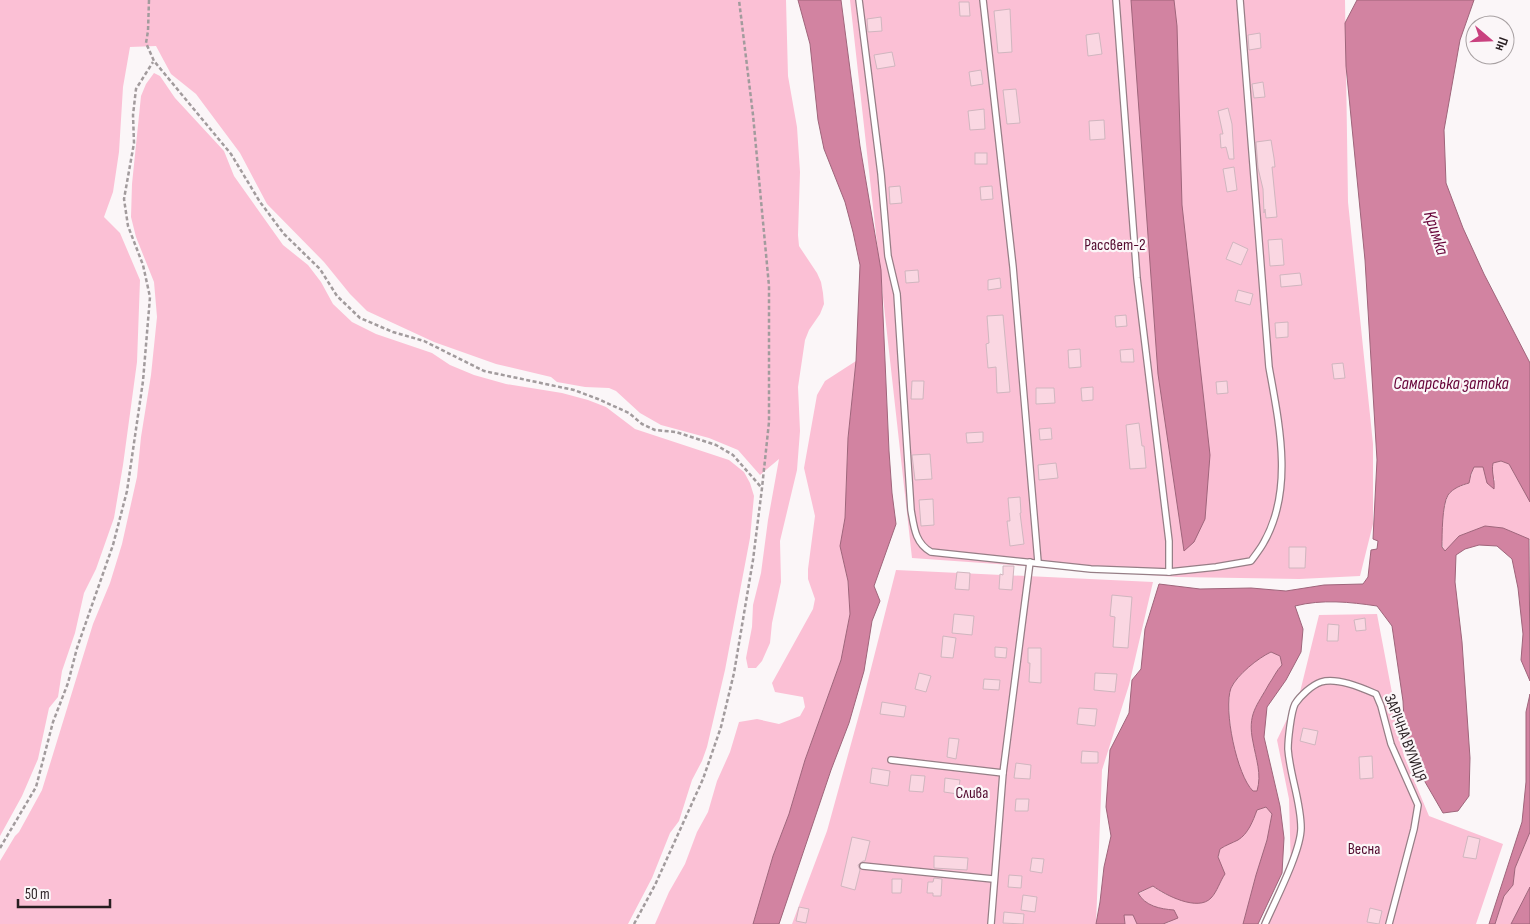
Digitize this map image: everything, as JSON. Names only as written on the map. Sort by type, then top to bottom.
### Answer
[{"type":"lane","points":[[859,0],[881,174],[888,256],[897,294],[911,510],[916,535],[923,547],[931,552],[1091,569],[1169,572],[1216,568],[1251,561],[1265,541],[1281,493],[1282,466],[1269,368],[1240,0]]},
{"type":"lane","points":[[983,0],[1013,267],[1038,562]]},
{"type":"lane","points":[[1116,0],[1137,278],[1169,542],[1169,572]]},
{"type":"lane","points":[[991,924],[993,879],[1003,773],[1030,562]]},
{"type":"lane","name":"ЗАРІЧНА ВУЛИЦЯ","points":[[1265,924],[1295,852],[1301,829],[1288,749],[1295,705],[1307,691],[1321,682],[1336,682],[1357,685],[1376,694],[1391,744],[1418,805],[1414,829],[1389,924]]},
{"type":"lane","points":[[892,760],[1003,773]]},
{"type":"lane","points":[[863,866],[993,879]]},
{"type":"path","points":[[149,0],[146,43],[154,61],[231,154],[260,202],[284,234],[320,269],[337,296],[360,318],[393,332],[424,341],[484,371],[574,390],[629,413],[642,424],[655,430],[676,432],[716,445],[733,454],[762,488]]},
{"type":"path","points":[[634,924],[655,885],[703,779],[721,727],[734,673],[753,560],[762,488],[769,422],[769,286],[753,115],[739,0]]},
{"type":"path","points":[[0,848],[36,787],[53,722],[68,683],[77,648],[113,545],[127,491],[143,381],[150,296],[143,265],[128,226],[124,198],[134,144],[133,115],[136,89],[154,61]]},
{"type":"green space","points":[[0,0],[786,0],[788,76],[797,127],[800,172],[799,246],[821,282],[824,304],[805,340],[798,387],[800,431],[797,470],[780,541],[781,582],[772,623],[770,643],[762,661],[756,668],[748,668],[746,658],[752,627],[753,605],[761,573],[779,459],[760,475],[738,450],[709,438],[661,425],[640,413],[616,391],[609,388],[585,387],[557,382],[551,377],[496,364],[434,342],[367,311],[350,294],[324,262],[267,204],[240,153],[196,94],[171,74],[156,46],[130,47],[123,87],[119,152],[113,192],[104,217],[120,233],[140,280],[137,362],[123,465],[114,518],[96,569],[84,593],[75,633],[62,671],[58,697],[49,708],[38,759],[22,796],[0,836]]},
{"type":"green space","name":"Рассвет-2","points":[[850,0],[1345,0],[1348,202],[1373,444],[1373,524],[1360,576],[1299,579],[1177,577],[912,558]]},
{"type":"green space","points":[[154,73],[160,76],[175,98],[224,151],[234,176],[283,245],[308,265],[321,282],[333,304],[352,322],[376,334],[432,353],[450,365],[474,375],[506,384],[562,393],[588,400],[606,407],[635,429],[729,460],[744,472],[754,496],[750,538],[725,670],[707,747],[692,780],[679,821],[670,833],[652,878],[628,924],[0,924],[0,861],[19,832],[42,790],[93,624],[110,583],[122,544],[137,477],[157,317],[154,282],[136,237],[131,217],[132,184],[141,96],[146,84]]},
{"type":"green space","points":[[856,361],[848,438],[845,519],[840,546],[848,581],[850,614],[841,660],[773,856],[753,924],[655,924],[708,812],[717,781],[730,752],[739,722],[757,719],[779,724],[800,716],[805,707],[803,697],[775,692],[772,683],[813,609],[815,599],[808,579],[808,569],[815,516],[804,468],[817,395],[825,381]]},
{"type":"green space","points":[[1501,461],[1509,464],[1530,502],[1530,540],[1503,528],[1485,526],[1459,536],[1445,552],[1442,541],[1443,523],[1449,494],[1469,483],[1474,467],[1483,467],[1487,483],[1495,480],[1491,472],[1493,463]]},
{"type":"green space","name":"Слива","points":[[896,570],[1153,582],[1129,685],[1102,770],[1096,924],[792,924],[827,831]]},
{"type":"green space","name":"Весна","points":[[1377,614],[1404,756],[1429,816],[1503,844],[1476,924],[1268,924],[1291,870],[1289,799],[1277,740],[1300,692],[1319,615]]},
{"type":"green space","points":[[1271,652],[1280,656],[1282,665],[1257,705],[1251,724],[1259,773],[1257,792],[1250,788],[1238,763],[1231,728],[1229,698],[1231,688],[1238,677],[1254,662]]},
{"type":"green space","points":[[1266,807],[1272,814],[1267,840],[1243,924],[1163,924],[1170,922],[1174,910],[1154,906],[1138,894],[1153,886],[1161,892],[1176,897],[1191,896],[1216,890],[1219,880],[1220,849],[1238,839],[1248,827],[1257,810]]},
{"type":"green space","points":[[1530,832],[1530,887],[1511,924],[1495,924],[1504,896],[1513,885],[1515,868]]},
{"type":"green space","points":[[1123,915],[1133,915],[1137,924],[1125,924]]},
{"type":"water","points":[[798,0],[841,0],[860,146],[881,270],[889,451],[896,524],[874,586],[880,601],[872,621],[864,671],[849,723],[831,770],[779,924],[753,924],[805,760],[841,660],[850,614],[848,581],[840,546],[845,518],[848,438],[856,361],[860,265],[845,202],[824,149],[818,120],[810,44]]},
{"type":"water","points":[[1131,0],[1174,0],[1177,26],[1182,205],[1210,455],[1205,519],[1194,542],[1184,551],[1158,374]]},
{"type":"water","name":"Самарська затока","points":[[1357,0],[1474,0],[1469,15],[1465,15],[1465,26],[1460,40],[1444,130],[1446,183],[1463,228],[1484,274],[1530,363],[1530,502],[1509,464],[1501,461],[1493,463],[1494,489],[1487,483],[1483,467],[1474,467],[1469,483],[1452,490],[1446,500],[1442,547],[1445,551],[1459,536],[1485,526],[1503,528],[1529,539],[1530,681],[1521,660],[1523,634],[1518,588],[1512,559],[1497,546],[1479,545],[1465,549],[1456,555],[1455,582],[1462,642],[1470,758],[1469,796],[1458,811],[1443,813],[1417,768],[1405,741],[1403,701],[1392,626],[1377,606],[1346,602],[1326,602],[1295,606],[1303,629],[1301,652],[1286,680],[1267,707],[1264,737],[1280,806],[1284,838],[1282,873],[1258,924],[1243,924],[1267,840],[1272,814],[1266,807],[1257,810],[1250,827],[1242,837],[1220,849],[1218,857],[1225,874],[1211,898],[1205,902],[1190,903],[1165,894],[1153,886],[1138,893],[1149,904],[1158,908],[1174,910],[1178,918],[1163,924],[1137,924],[1133,915],[1124,915],[1125,924],[1096,924],[1104,867],[1111,836],[1106,807],[1110,750],[1129,713],[1132,680],[1141,669],[1145,629],[1159,584],[1200,589],[1251,588],[1286,591],[1324,585],[1363,584],[1368,577],[1371,550],[1377,549],[1378,541],[1373,539],[1377,460],[1365,260],[1346,66],[1345,23]],"holes":[[[1271,652],[1280,656],[1282,665],[1261,698],[1252,717],[1251,732],[1259,779],[1257,791],[1253,791],[1242,772],[1233,742],[1229,711],[1231,688],[1248,667]]]},
{"type":"water","points":[[1530,694],[1530,832],[1515,868],[1513,885],[1504,896],[1495,924],[1489,924],[1522,822],[1526,782],[1526,712]]},
{"type":"water","points":[[1530,887],[1530,924],[1511,924]]},
{"type":"building","points":[[959,2],[969,2],[970,16],[960,16]]},
{"type":"building","points":[[1010,9],[1012,52],[998,53],[994,11]]},
{"type":"building","points":[[881,17],[882,31],[868,32],[867,19]]},
{"type":"building","points":[[1099,33],[1102,54],[1088,56],[1086,35]]},
{"type":"building","points":[[1260,33],[1261,48],[1249,50],[1248,35]]},
{"type":"building","points":[[892,52],[895,66],[877,69],[874,55]]},
{"type":"building","points":[[981,70],[983,84],[971,86],[969,72]]},
{"type":"building","points":[[1263,82],[1265,97],[1254,98],[1252,84]]},
{"type":"building","points":[[1016,89],[1020,123],[1007,124],[1003,90]]},
{"type":"building","points":[[1228,108],[1232,124],[1234,159],[1229,159],[1226,147],[1221,148],[1220,134],[1223,134],[1218,111]]},
{"type":"building","points":[[984,109],[985,129],[970,130],[968,111]]},
{"type":"building","points":[[1104,120],[1105,139],[1090,140],[1089,121]]},
{"type":"building","points":[[1271,140],[1275,167],[1272,167],[1277,217],[1266,218],[1256,142]]},
{"type":"building","points":[[975,153],[987,153],[987,164],[975,164]]},
{"type":"building","points":[[1234,167],[1237,190],[1227,192],[1223,169]]},
{"type":"building","points":[[900,186],[902,203],[890,204],[889,187]]},
{"type":"building","points":[[992,186],[993,199],[981,200],[980,187]]},
{"type":"building","points":[[1282,239],[1284,265],[1270,266],[1268,240]]},
{"type":"building","points":[[1233,242],[1248,249],[1241,265],[1226,259]]},
{"type":"building","points":[[918,270],[919,282],[906,283],[905,271]]},
{"type":"building","points":[[1300,273],[1302,285],[1281,287],[1280,275]]},
{"type":"building","points":[[1000,278],[1001,288],[988,290],[988,280]]},
{"type":"building","points":[[1238,290],[1253,294],[1250,305],[1235,301]]},
{"type":"building","points":[[1003,315],[1010,392],[997,393],[996,367],[988,368],[986,344],[989,343],[987,316]]},
{"type":"building","points":[[1126,315],[1127,326],[1116,327],[1115,316]]},
{"type":"building","points":[[1288,322],[1288,337],[1276,338],[1275,323]]},
{"type":"building","points":[[1080,349],[1081,367],[1069,368],[1068,350]]},
{"type":"building","points":[[1133,349],[1134,362],[1121,362],[1120,350]]},
{"type":"building","points":[[1343,363],[1345,378],[1334,379],[1332,364]]},
{"type":"building","points":[[912,381],[924,381],[923,399],[911,399]]},
{"type":"building","points":[[1227,381],[1228,393],[1217,394],[1216,382]]},
{"type":"building","points":[[1093,387],[1093,400],[1082,401],[1081,388]]},
{"type":"building","points":[[1036,388],[1054,388],[1055,403],[1036,404]]},
{"type":"building","points":[[1139,423],[1146,468],[1130,469],[1126,425]]},
{"type":"building","points":[[1051,428],[1052,439],[1040,440],[1039,429]]},
{"type":"building","points":[[983,432],[983,442],[967,443],[966,433]]},
{"type":"building","points":[[930,454],[932,479],[915,480],[912,455]]},
{"type":"building","points":[[1056,463],[1058,478],[1039,480],[1038,465]]},
{"type":"building","points":[[1020,497],[1024,544],[1010,546],[1007,521],[1010,521],[1008,498]]},
{"type":"building","points":[[933,499],[934,525],[921,526],[919,500]]},
{"type":"building","points":[[1289,547],[1306,547],[1305,568],[1289,568]]},
{"type":"building","points":[[1003,566],[1014,566],[1012,590],[999,589],[1000,574],[1003,575]]},
{"type":"building","points":[[957,572],[970,573],[969,590],[955,589]]},
{"type":"building","points":[[1112,595],[1132,597],[1128,648],[1113,647],[1115,617],[1110,616]]},
{"type":"building","points":[[954,614],[974,616],[972,635],[952,633]]},
{"type":"building","points":[[1365,618],[1366,630],[1356,631],[1354,620]]},
{"type":"building","points":[[1328,624],[1339,625],[1338,641],[1327,641]]},
{"type":"building","points":[[943,636],[956,638],[953,658],[941,657]]},
{"type":"building","points":[[995,647],[1007,648],[1006,658],[995,657]]},
{"type":"building","points":[[1028,648],[1041,648],[1041,683],[1029,682],[1030,663],[1028,663]]},
{"type":"building","points":[[919,673],[931,676],[926,692],[915,689]]},
{"type":"building","points":[[1095,673],[1117,674],[1115,692],[1094,690]]},
{"type":"building","points":[[984,679],[1000,680],[999,690],[983,689]]},
{"type":"building","points":[[882,702],[906,706],[904,717],[880,714]]},
{"type":"building","points":[[1079,708],[1097,709],[1095,726],[1077,724]]},
{"type":"building","points":[[1303,728],[1318,731],[1315,745],[1300,741]]},
{"type":"building","points":[[949,738],[959,739],[956,759],[947,757]]},
{"type":"building","points":[[1082,751],[1098,752],[1098,763],[1081,763]]},
{"type":"building","points":[[1372,756],[1373,778],[1360,779],[1359,757]]},
{"type":"building","points":[[1016,763],[1031,765],[1030,779],[1014,778]]},
{"type":"building","points":[[872,768],[890,771],[888,786],[870,783]]},
{"type":"building","points":[[911,775],[925,776],[923,792],[909,791]]},
{"type":"building","points":[[945,778],[960,780],[958,794],[944,792]]},
{"type":"building","points":[[1016,799],[1029,799],[1028,811],[1015,811]]},
{"type":"building","points":[[1468,836],[1480,839],[1476,859],[1463,857]]},
{"type":"building","points":[[852,837],[870,841],[865,861],[858,865],[860,870],[855,890],[841,886]]},
{"type":"building","points":[[934,856],[968,858],[967,870],[934,868]]},
{"type":"building","points":[[1032,858],[1044,859],[1042,873],[1030,871]]},
{"type":"building","points":[[1009,875],[1022,876],[1021,888],[1008,887]]},
{"type":"building","points":[[934,878],[942,879],[941,896],[933,896],[933,893],[927,893],[928,882],[933,882]]},
{"type":"building","points":[[892,879],[902,879],[901,893],[892,893]]},
{"type":"building","points":[[1023,895],[1037,897],[1035,912],[1021,910]]},
{"type":"building","points":[[799,907],[809,909],[806,923],[796,921]]},
{"type":"building","points":[[1370,908],[1382,911],[1379,924],[1367,922]]},
{"type":"building","points":[[1004,912],[1024,914],[1023,924],[1003,923]]},
{"type":"water label","name":"Кримка","points":[[1436,233]]}]
